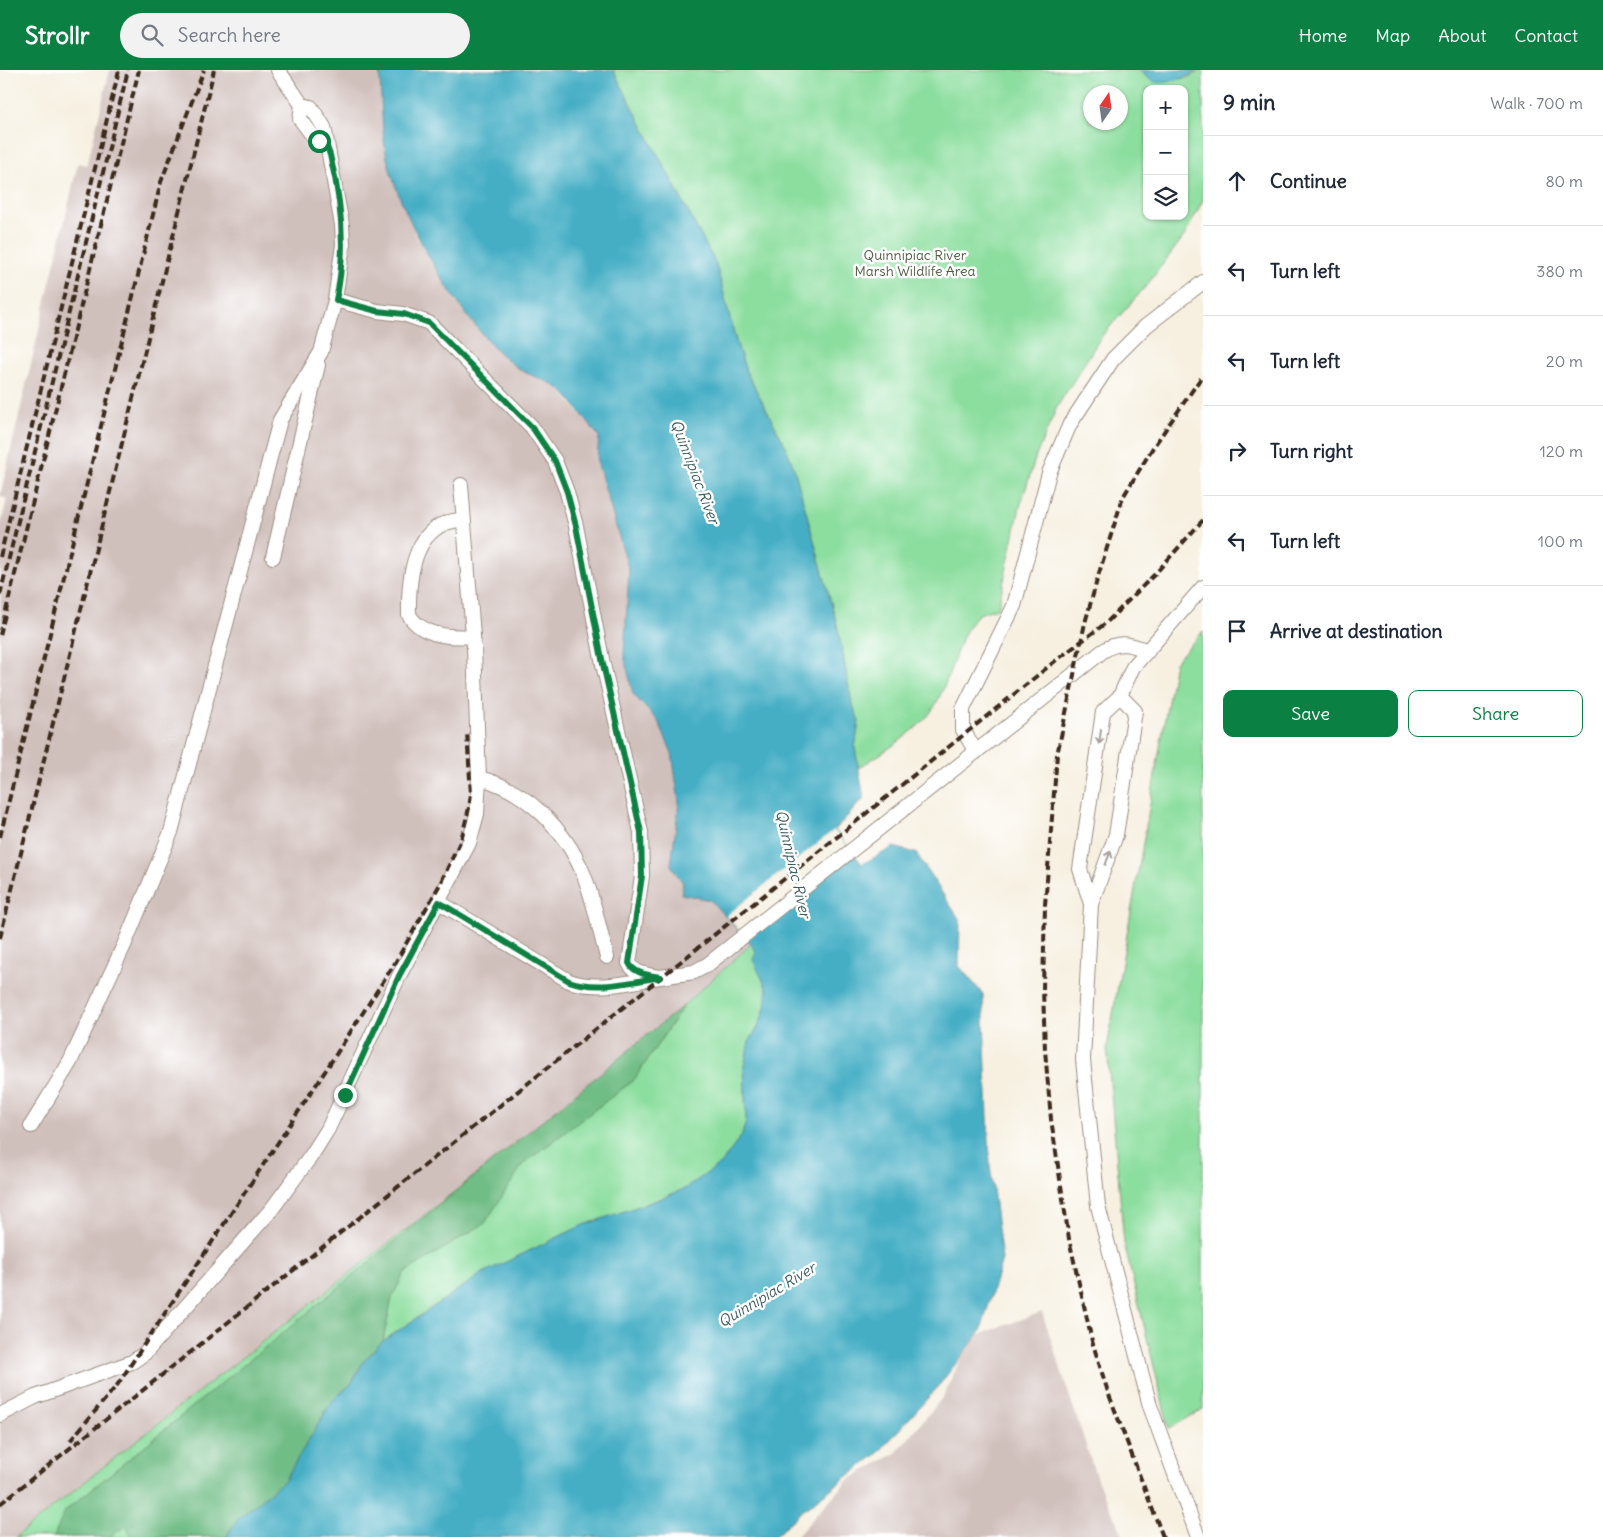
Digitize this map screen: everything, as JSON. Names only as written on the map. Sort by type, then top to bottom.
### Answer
[{"type":"lane","points":[[273,557],[321,352],[336,300],[343,245],[342,225],[332,164],[326,144],[313,136],[300,118],[302,104],[278,70]]},
{"type":"lane","points":[[976,752],[962,730],[963,709],[1014,606],[1047,482],[1070,424],[1113,360],[1146,326],[1203,282]]},
{"type":"lane","points":[[336,300],[377,311],[404,314],[429,323],[532,427],[555,461],[567,492],[576,526],[603,664],[641,832],[642,876],[629,963],[631,968],[637,972],[660,977]]},
{"type":"lane","points":[[31,1126],[70,1062],[125,943],[171,832],[280,420],[321,352]]},
{"type":"lane","points":[[0,1415],[35,1397],[132,1362],[145,1353],[271,1210],[299,1174],[328,1129],[396,983],[457,869],[473,831],[479,778],[473,636],[461,485]]},
{"type":"lane","points":[[463,520],[441,524],[424,536],[419,547],[410,586],[409,615],[421,629],[430,632],[445,636],[473,636]]},
{"type":"lane","points":[[1090,904],[1080,869],[1103,712],[1120,696],[1133,667],[1203,586]]},
{"type":"lane","points":[[439,902],[569,981],[578,984],[617,983],[701,970],[1111,645],[1132,644],[1148,651]]},
{"type":"lane","points":[[1120,696],[1135,711],[1116,835],[1090,904],[1083,1060],[1098,1206],[1150,1406],[1198,1537]]},
{"type":"lane","points":[[479,778],[499,784],[519,795],[548,821],[568,845],[587,885],[607,957]]},
{"type":"shaded area","points":[[110,70],[379,70],[386,153],[400,197],[417,238],[458,302],[517,367],[558,388],[599,436],[597,462],[629,571],[624,655],[633,694],[658,721],[672,753],[679,802],[671,865],[683,883],[681,894],[710,900],[751,944],[684,1005],[527,1136],[328,1290],[16,1537],[0,1537],[0,527],[7,499],[0,496],[78,163],[87,165]]},
{"type":"shaded area","points":[[1042,1312],[1098,1482],[1124,1537],[796,1537],[848,1480],[896,1453],[943,1397],[970,1338]]},
{"type":"green space","name":"Quinnipiac River Marsh Wildlife Area","points":[[613,70],[1139,70],[1148,78],[1174,79],[1187,78],[1203,70],[1203,200],[1185,235],[1147,285],[1101,337],[1057,407],[1036,456],[1020,507],[998,608],[977,616],[969,625],[941,695],[926,718],[902,739],[858,768],[855,748],[859,721],[852,703],[837,624],[794,468],[785,445],[746,371],[736,341],[716,264]]},
{"type":"green space","points":[[1203,631],[1203,1409],[1169,1429],[1124,1243],[1107,1048],[1175,662]]},
{"type":"green space","points":[[751,944],[756,951],[758,969],[767,989],[765,1008],[758,1027],[749,1042],[744,1066],[746,1120],[742,1135],[722,1163],[686,1188],[581,1226],[483,1273],[383,1341],[226,1537],[16,1537],[678,1014],[684,1005]]},
{"type":"green space","points":[[684,1005],[634,1080],[523,1164],[485,1223],[404,1273],[392,1298],[383,1341],[363,1362],[351,1384],[332,1401],[285,1480],[255,1505],[230,1530],[226,1537],[131,1537],[126,1526],[109,1537],[54,1537],[65,1511]]},
{"type":"water","name":"Quinnipiac River","points":[[379,70],[613,70],[716,264],[736,341],[746,371],[785,445],[794,468],[837,624],[852,703],[859,721],[855,748],[864,798],[835,830],[862,864],[894,847],[916,853],[960,920],[959,966],[983,994],[990,1165],[1002,1259],[981,1331],[937,1388],[877,1454],[801,1512],[774,1537],[226,1537],[239,1518],[285,1480],[332,1401],[351,1384],[363,1362],[383,1341],[483,1273],[581,1226],[686,1188],[722,1163],[742,1135],[746,1120],[744,1066],[749,1042],[758,1027],[765,1008],[767,989],[753,960],[756,951],[751,944],[710,900],[681,894],[683,883],[671,865],[679,802],[672,753],[658,721],[633,694],[624,655],[629,571],[597,461],[599,436],[562,391],[552,384],[516,367],[496,349],[476,326],[436,269],[404,208],[393,179],[384,143]]},
{"type":"water","points":[[1139,70],[1199,70],[1169,82],[1157,82],[1152,81]]},
{"type":"pier","points":[[834,830],[853,853],[747,939],[726,916]]},
{"type":"railway","points":[[0,557],[119,70]]},
{"type":"railway","points":[[0,595],[128,70]]},
{"type":"railway","points":[[0,635],[139,70]]},
{"type":"railway","points":[[0,837],[161,182],[204,70]]},
{"type":"railway","points":[[0,938],[214,70]]},
{"type":"railway","points":[[1163,1537],[1108,1392],[1092,1341],[1069,1239],[1051,1119],[1045,1050],[1043,989],[1045,905],[1057,755],[1085,623],[1099,573],[1123,497],[1152,449],[1203,375]]},
{"type":"railway","points":[[0,1504],[1054,662],[1106,623],[1155,574],[1203,520]]},
{"type":"railway","points":[[70,1441],[118,1384],[395,963],[439,886],[461,840],[469,808],[471,794],[467,733]]},
{"type":"route","points":[[319,141],[326,144],[330,155],[342,225],[343,245],[336,300],[377,311],[404,314],[429,323],[499,392],[541,437],[549,448],[562,476],[576,526],[603,664],[641,832],[643,847],[642,876],[628,958],[631,968],[637,972],[660,977],[638,981],[586,985],[569,981],[439,902],[399,976],[345,1095]]}]
